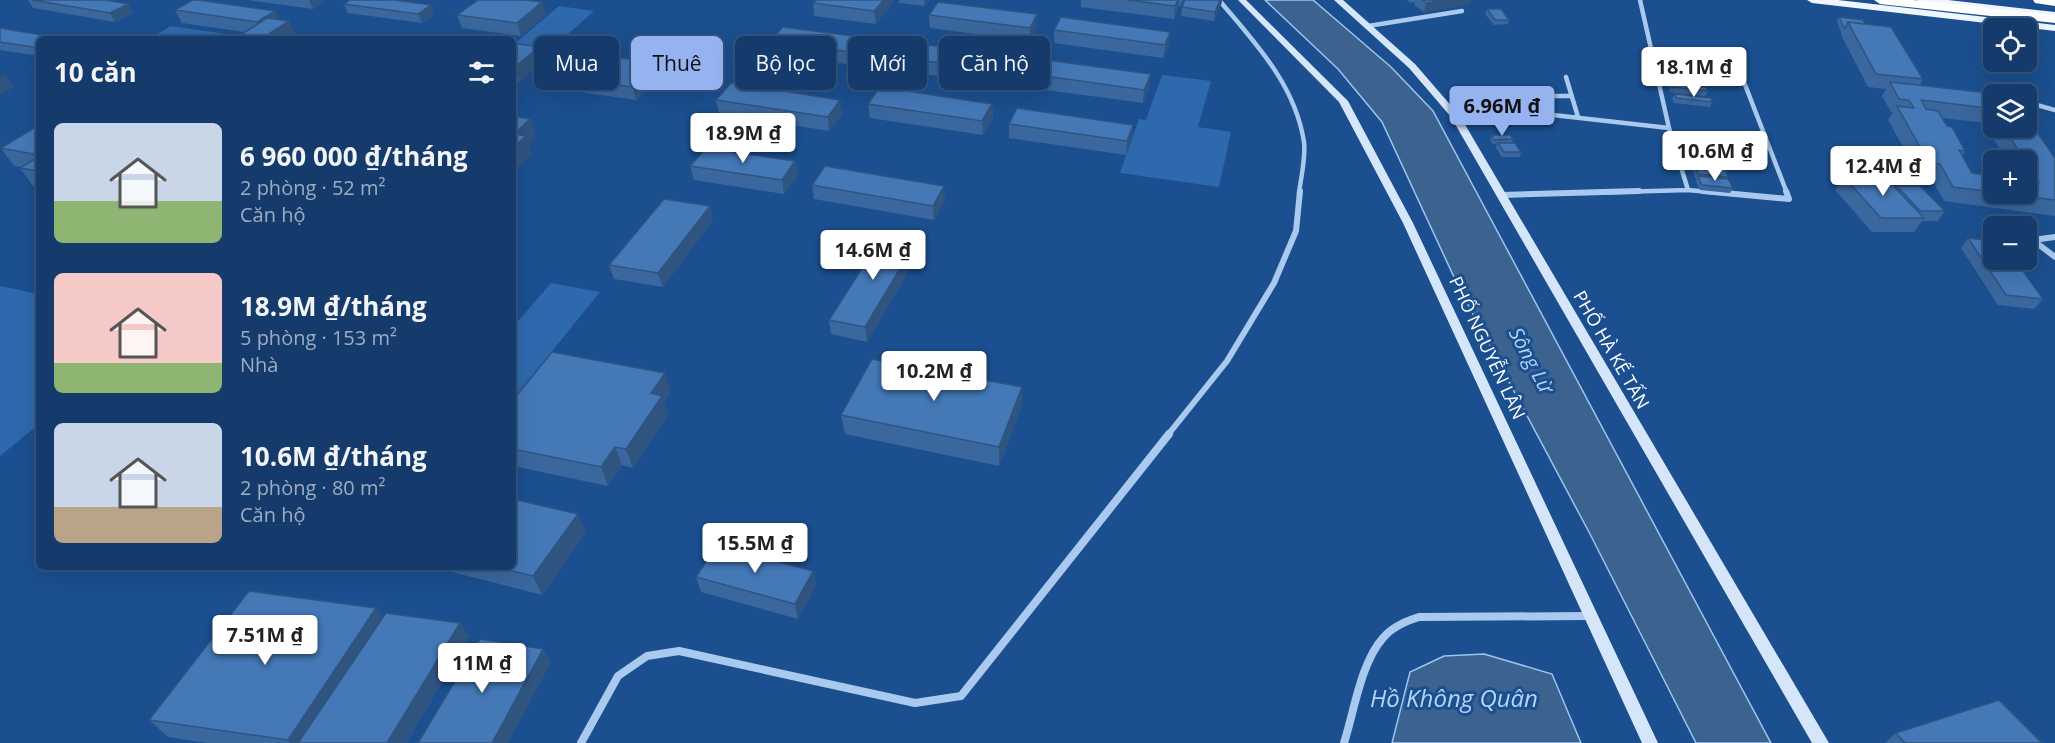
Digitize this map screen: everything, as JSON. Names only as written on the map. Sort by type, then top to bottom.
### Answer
[{"type":"highway","points":[[1880,0],[2055,19]]},
{"type":"highway","points":[[1955,0],[2055,13]]},
{"type":"highway","points":[[2039,0],[2055,2]]},
{"type":"main road","points":[[1812,0],[2055,28]]},
{"type":"main road","points":[[1921,0],[2055,13]]},
{"type":"street","points":[[581,743],[618,676],[647,656],[680,651],[915,703],[961,696],[1227,361],[1274,283],[1293,241],[1296,231],[1304,143],[1290,95],[1276,69],[1218,0]]},
{"type":"street","name":"PHỐ NGUYỄN LÂN","points":[[1242,0],[1343,101],[1408,223],[1650,743]]},
{"type":"street","name":"PHỐ HÀ KẾ TẤN","points":[[1338,0],[1425,78],[1455,116],[1821,743]]},
{"type":"street","points":[[1640,0],[1669,128],[1688,190]]},
{"type":"street","points":[[1368,26],[1462,11]]},
{"type":"street","points":[[1502,195],[1688,190],[1789,199],[1737,64],[1653,53]]},
{"type":"street","points":[[1566,77],[1578,117]]},
{"type":"street","points":[[1509,96],[1571,96]]},
{"type":"street","points":[[2037,105],[2055,110]]},
{"type":"street","points":[[1455,116],[1578,117],[1669,128]]},
{"type":"street","points":[[2055,237],[2032,240],[2055,257]]},
{"type":"street","points":[[1344,743],[1368,666],[1382,638],[1403,622],[1419,617],[1590,616]]},
{"type":"shaded area","points":[[559,6],[594,11],[566,36],[534,36],[534,48],[516,45],[516,42]]},
{"type":"shaded area","points":[[171,26],[239,36],[154,36]]},
{"type":"shaded area","points":[[1162,75],[1211,81],[1198,127],[1231,132],[1219,187],[1120,173],[1139,119],[1146,120]]},
{"type":"shaded area","points":[[551,283],[600,292],[516,395],[516,324]]},
{"type":"shaded area","points":[[0,286],[36,293],[36,426],[0,456]]},
{"type":"water","name":"Sông Lừ","points":[[1265,0],[1313,0],[1391,67],[1433,111],[1771,743],[1696,743],[1590,534],[1460,290],[1382,122],[1338,69]]},
{"type":"water","name":"Hồ Không Quân","points":[[1484,654],[1552,674],[1581,743],[1392,743],[1410,672],[1444,656]]},
{"type":"building","points":[[32,0],[106,0],[128,4],[110,13]]},
{"type":"building","points":[[193,0],[275,11],[257,22],[175,10]]},
{"type":"building","points":[[350,0],[395,0],[431,5],[418,14],[344,4]]},
{"type":"building","points":[[478,0],[542,2],[517,23],[457,15]]},
{"type":"building","points":[[816,0],[884,0],[874,11],[813,3]]},
{"type":"building","points":[[1128,0],[1178,0],[1175,6]]},
{"type":"building","points":[[1185,0],[1220,0],[1215,12],[1182,7]]},
{"type":"building","points":[[1422,0],[1445,0],[1426,3]]},
{"type":"building","points":[[938,2],[1037,14],[1030,28],[929,15]]},
{"type":"building","points":[[1487,9],[1501,9],[1509,20],[1495,20]]},
{"type":"building","points":[[1061,17],[1170,32],[1165,45],[1054,30]]},
{"type":"building","points":[[1839,17],[1863,20],[1865,24],[1848,22],[1844,28]]},
{"type":"building","points":[[267,18],[289,21],[266,36],[239,36]]},
{"type":"building","points":[[1848,22],[1891,27],[1923,79],[1876,74]]},
{"type":"building","points":[[783,27],[853,36],[848,36],[848,52],[836,50],[836,36],[775,36]]},
{"type":"building","points":[[0,28],[48,36],[36,36],[36,48],[0,42]]},
{"type":"building","points":[[516,43],[534,46],[534,51],[516,66]]},
{"type":"building","points":[[927,45],[939,47],[939,63],[927,61]]},
{"type":"building","points":[[619,58],[631,59],[631,87],[619,85]]},
{"type":"building","points":[[1050,60],[1151,74],[1144,90],[1050,77]]},
{"type":"building","points":[[1890,82],[1983,92],[1983,108],[1921,100],[1926,109],[1938,111],[1947,126],[1952,127],[1965,151],[1959,150],[1972,173],[1983,174],[1983,191],[1953,187],[1940,164],[1929,163],[1897,106],[1914,108],[1909,100],[1899,99]]},
{"type":"building","points":[[731,83],[735,84],[735,90],[776,90],[840,100],[828,117],[716,100]]},
{"type":"building","points":[[1671,84],[1706,87],[1708,91],[1672,87]]},
{"type":"building","points":[[878,90],[900,90],[992,104],[982,121],[868,104]]},
{"type":"building","points":[[1675,94],[1711,98],[1712,102],[1676,98]]},
{"type":"building","points":[[1017,108],[1133,125],[1127,141],[1009,124]]},
{"type":"building","points":[[516,117],[530,119],[516,132]]},
{"type":"building","points":[[36,127],[36,154],[1,148]]},
{"type":"building","points":[[2037,132],[2055,158],[2055,200],[2037,198],[2037,182],[2039,182],[2037,179],[2037,150],[2018,150],[2010,138],[2037,138]]},
{"type":"building","points":[[516,134],[526,136],[516,145]]},
{"type":"building","points":[[1492,135],[1510,135],[1513,139],[1494,140]]},
{"type":"building","points":[[1498,143],[1515,143],[1521,152],[1504,152]]},
{"type":"building","points":[[706,148],[795,161],[782,180],[690,166]]},
{"type":"building","points":[[1692,155],[1722,159],[1725,167],[1695,163]]},
{"type":"building","points":[[36,158],[36,171],[20,168]]},
{"type":"building","points":[[1695,165],[1725,169],[1728,177],[1698,174]]},
{"type":"building","points":[[825,166],[944,186],[933,206],[812,185]]},
{"type":"building","points":[[1698,176],[1728,179],[1733,188],[1702,185]]},
{"type":"building","points":[[1843,176],[1884,176],[1924,218],[1881,218]]},
{"type":"building","points":[[1897,186],[1920,186],[1945,211],[1920,211]]},
{"type":"building","points":[[664,199],[710,206],[658,273],[609,265]]},
{"type":"building","points":[[884,234],[917,240],[865,327],[829,320]]},
{"type":"building","points":[[1968,238],[1983,240],[1983,260]]},
{"type":"building","points":[[1989,270],[2022,270],[2043,299],[2006,295]]},
{"type":"building","points":[[552,352],[665,373],[651,393],[662,396],[626,449],[615,447],[601,467],[516,450],[516,396]]},
{"type":"building","points":[[872,359],[1022,387],[999,447],[841,415]]},
{"type":"building","points":[[516,500],[578,514],[533,576],[508,570],[516,570]]},
{"type":"building","points":[[717,545],[813,571],[795,604],[696,577]]},
{"type":"building","points":[[249,591],[376,608],[288,740],[149,720]]},
{"type":"building","points":[[386,613],[460,623],[387,743],[298,743]]},
{"type":"building","points":[[480,639],[543,649],[492,743],[418,743]]},
{"type":"building","points":[[1999,700],[2042,743],[1905,743],[1896,733]]}]
